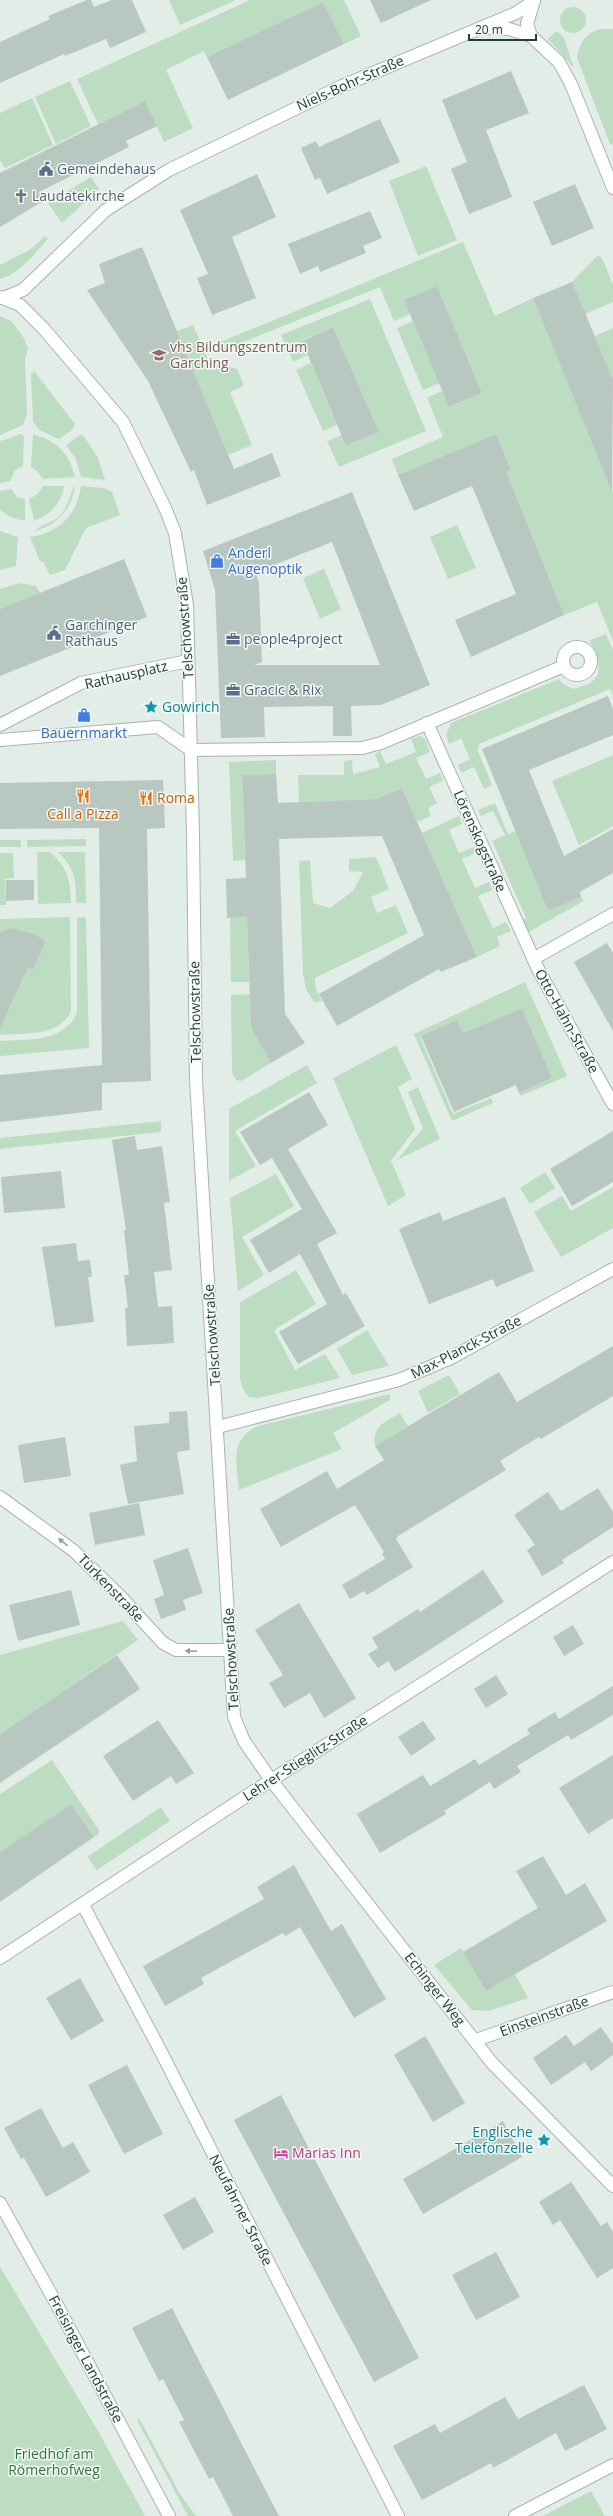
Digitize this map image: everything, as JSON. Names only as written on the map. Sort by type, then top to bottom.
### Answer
[{"type":"street","name":"Niels-Bohr-Straße","points":[[2,298],[23,290],[106,210],[169,170],[342,86],[516,13],[534,0]]},
{"type":"street","points":[[531,36],[528,24],[534,0]]},
{"type":"street","points":[[482,28],[509,30],[531,36],[558,62],[568,78],[613,188]]},
{"type":"street","name":"Telschowstraße","points":[[2,298],[20,306],[44,329],[123,422],[159,495],[175,533],[186,600],[191,750],[196,1076],[234,1717],[244,1741],[271,1780]]},
{"type":"street","name":"Rathausplatz","points":[[0,725],[81,683],[188,661]]},
{"type":"street","points":[[0,740],[158,727],[191,750],[362,748],[380,743],[564,666]]},
{"type":"street","name":"Lörenskogstraße","points":[[427,723],[533,959]]},
{"type":"street","points":[[533,959],[613,914]]},
{"type":"street","name":"Otto-Hahn-Straße","points":[[533,959],[613,1104]]},
{"type":"street","name":"Max-Planck-Straße","points":[[218,1427],[398,1380],[451,1358],[613,1269]]},
{"type":"street","name":"Türkenstraße","points":[[0,1497],[74,1551],[120,1596],[163,1643],[176,1650],[230,1650]]},
{"type":"street","name":"Lehrer-Stieglitz-Straße","points":[[0,1958],[83,1905],[271,1780],[613,1562]]},
{"type":"street","name":"Echinger Weg","points":[[271,1780],[476,2040],[492,2063],[613,2186]]},
{"type":"street","name":"Neufahrner Straße","points":[[83,1905],[158,2046],[398,2516]]},
{"type":"street","name":"Einsteinstraße","points":[[476,2040],[613,1992]]},
{"type":"street","name":"Freisinger Landstraße","points":[[0,2203],[56,2303],[169,2516]]},
{"type":"street","points":[[515,2516],[613,2465]]},
{"type":"green space","points":[[169,0],[236,0],[180,25]]},
{"type":"green space","points":[[250,0],[344,0],[361,36],[344,44],[323,2],[207,57],[204,51],[166,70],[193,128],[164,142],[145,101],[98,124],[77,79]]},
{"type":"green space","points":[[573,7],[582,11],[586,20],[582,29],[573,33],[564,29],[560,20],[564,11]]},
{"type":"green space","points":[[600,29],[613,29],[613,145],[610,144],[577,58],[579,48],[587,36]]},
{"type":"green space","points":[[557,31],[564,38],[574,68],[548,39]]},
{"type":"green space","points":[[70,81],[91,126],[56,144],[35,97]]},
{"type":"green space","points":[[32,98],[53,145],[5,168],[0,161],[0,113]]},
{"type":"green space","points":[[426,166],[457,240],[418,256],[389,181]]},
{"type":"green space","points":[[91,177],[99,189],[62,223],[48,203]]},
{"type":"green space","points":[[45,236],[48,239],[21,268],[0,279],[0,265],[31,249]]},
{"type":"green space","points":[[463,242],[495,316],[533,298],[613,493],[613,641],[597,602],[564,615],[509,481],[503,473],[511,470],[496,434],[398,475],[392,459],[443,437],[427,398],[442,391],[450,407],[482,393],[437,286],[404,300],[410,314],[394,321],[380,287],[221,351],[218,343]]},
{"type":"green space","points":[[598,255],[602,258],[613,285],[613,302],[585,314],[572,282]]},
{"type":"green space","points":[[370,299],[426,431],[339,467],[327,441],[342,435],[347,446],[379,432],[333,327],[302,340],[308,355],[293,362],[281,335]]},
{"type":"green space","points":[[0,316],[11,321],[22,335],[28,348],[25,360],[27,414],[23,425],[0,435]]},
{"type":"green space","points":[[413,321],[439,383],[423,390],[397,328]]},
{"type":"green space","points":[[193,325],[211,367],[219,364],[237,369],[244,386],[230,392],[252,445],[228,455],[177,331]]},
{"type":"green space","points":[[613,328],[613,379],[595,336]]},
{"type":"green space","points":[[311,363],[337,425],[323,431],[296,370]]},
{"type":"green space","points":[[34,371],[75,424],[71,431],[59,439],[39,430],[33,421],[31,375]]},
{"type":"green space","points":[[21,434],[24,436],[23,466],[15,470],[10,481],[0,483],[0,441]]},
{"type":"green space","points":[[33,434],[49,440],[61,449],[70,461],[75,477],[43,479],[37,471],[31,467]]},
{"type":"green space","points":[[80,435],[83,435],[98,458],[105,480],[81,477],[76,459],[66,445]]},
{"type":"green space","points":[[75,485],[71,501],[62,515],[50,525],[34,531],[61,515],[66,508]]},
{"type":"green space","points":[[43,486],[64,486],[61,498],[55,508],[46,515],[34,520],[29,499],[38,494]]},
{"type":"green space","points":[[81,486],[104,488],[112,492],[120,515],[86,528],[65,570],[50,575],[43,562],[40,561],[30,537],[50,531],[65,521],[75,506]]},
{"type":"green space","points":[[11,489],[17,497],[25,499],[25,521],[10,517],[0,510],[0,491]]},
{"type":"green space","points":[[457,525],[476,568],[448,579],[430,537]]},
{"type":"green space","points":[[0,531],[18,537],[16,566],[0,570]]},
{"type":"green space","points":[[324,569],[341,609],[320,619],[303,578]]},
{"type":"green space","points":[[19,583],[36,586],[40,593],[0,609],[0,589]]},
{"type":"green space","points":[[606,634],[613,650],[613,696],[610,689],[479,744],[478,751],[492,785],[484,789],[474,767],[461,773],[458,765],[470,759],[461,738],[449,744],[446,735],[451,723],[559,679],[563,684],[573,689],[592,682],[598,672],[598,665],[590,640]]},
{"type":"green space","points":[[420,736],[425,739],[430,752],[416,758],[426,779],[440,773],[443,781],[429,787],[437,803],[428,808],[431,816],[417,822],[402,788],[376,799],[299,802],[298,775],[344,775],[344,761],[352,760],[353,774],[380,767],[375,754],[380,751],[386,764],[416,752],[411,739]]},
{"type":"green space","points":[[613,755],[613,826],[579,845],[552,781]]},
{"type":"green space","points":[[276,760],[276,774],[242,775],[245,860],[233,861],[229,762]]},
{"type":"green space","points":[[495,803],[508,834],[516,831],[548,911],[581,897],[584,901],[525,934],[519,921],[526,918],[492,841],[505,835],[493,811],[481,816],[478,810]]},
{"type":"green space","points":[[459,816],[462,824],[449,830],[459,853],[473,847],[476,853],[462,859],[475,888],[489,882],[492,890],[478,896],[493,928],[506,922],[511,931],[497,937],[500,946],[477,957],[425,840],[417,835]]},
{"type":"green space","points":[[86,839],[86,846],[27,847],[27,840]]},
{"type":"green space","points":[[0,840],[21,840],[21,847],[0,847]]},
{"type":"green space","points":[[37,852],[50,852],[61,863],[69,881],[71,903],[38,904]]},
{"type":"green space","points":[[58,852],[85,852],[86,903],[76,903],[74,875],[64,858]]},
{"type":"green space","points":[[0,853],[13,853],[14,878],[5,879],[6,905],[0,905]]},
{"type":"green space","points":[[376,857],[389,889],[371,897],[377,913],[396,905],[408,933],[315,978],[316,989],[322,1001],[314,1002],[306,989],[303,974],[299,861],[310,860],[313,903],[330,908],[353,891],[363,872],[349,871],[349,859]]},
{"type":"green space","points":[[70,917],[71,1011],[66,1019],[59,1025],[50,1029],[40,1032],[0,1035],[0,1006],[10,1007],[28,968],[33,970],[46,941],[24,931],[6,930],[0,932],[0,919]]},
{"type":"green space","points":[[86,917],[89,1048],[0,1056],[0,1041],[44,1037],[55,1034],[64,1029],[71,1022],[77,1012],[77,918]]},
{"type":"green space","points":[[247,917],[249,982],[231,982],[230,918]]},
{"type":"green space","points":[[525,982],[567,1076],[521,1096],[519,1093],[552,1078],[522,1008],[463,1033],[457,1020],[420,1037],[453,1114],[491,1098],[493,1103],[452,1121],[414,1034]]},
{"type":"green space","points":[[250,994],[251,1028],[271,1063],[241,1081],[236,1080],[232,1073],[231,995]]},
{"type":"green space","points":[[396,1045],[412,1079],[398,1087],[415,1129],[391,1161],[406,1195],[388,1206],[333,1078]]},
{"type":"green space","points":[[307,1065],[317,1083],[235,1131],[256,1166],[229,1181],[229,1109]]},
{"type":"green space","points":[[418,1087],[440,1139],[397,1160],[423,1128],[408,1092]]},
{"type":"green space","points":[[161,1121],[161,1132],[0,1149],[0,1138]]},
{"type":"green space","points":[[545,1172],[555,1188],[530,1204],[520,1188]]},
{"type":"green space","points":[[276,1174],[294,1206],[242,1237],[264,1275],[238,1291],[230,1198]]},
{"type":"green space","points":[[613,1187],[613,1228],[561,1257],[534,1212],[562,1196],[571,1211]]},
{"type":"green space","points":[[296,1270],[316,1304],[274,1330],[295,1370],[325,1354],[340,1378],[259,1398],[249,1397],[243,1389],[240,1379],[240,1302]]},
{"type":"green space","points":[[367,1330],[389,1366],[352,1375],[337,1349]]},
{"type":"green space","points":[[449,1375],[460,1394],[428,1413],[418,1391]]},
{"type":"green space","points":[[390,1394],[390,1400],[333,1433],[342,1449],[239,1490],[236,1453],[242,1438],[248,1432],[258,1426]]},
{"type":"green space","points":[[400,1413],[408,1426],[375,1446],[376,1434],[381,1425]]},
{"type":"green space","points":[[123,1621],[138,1640],[0,1734],[0,1655]]},
{"type":"green space","points":[[52,1760],[99,1830],[99,1834],[94,1837],[71,1804],[0,1852],[0,1794]]},
{"type":"green space","points":[[161,1807],[170,1821],[97,1870],[87,1857]]},
{"type":"green space","points":[[461,1948],[486,1991],[515,1974],[528,1998],[489,2011],[472,2010],[434,1965]]},
{"type":"green space","name":"Friedhof am Römerhofweg","points":[[0,2267],[98,2431],[145,2516],[0,2516]]},
{"type":"green space","points":[[139,2418],[180,2494],[196,2516],[188,2516],[137,2420]]},
{"type":"green space","points":[[591,2491],[605,2516],[543,2516]]},
{"type":"building","points":[[87,0],[91,0],[94,7],[112,0],[132,0],[146,32],[110,48],[106,39],[65,56],[64,54],[0,83],[0,42],[50,19],[48,16]]},
{"type":"building","points":[[370,0],[431,0],[381,23]]},
{"type":"building","points":[[323,2],[344,44],[228,100],[207,57]]},
{"type":"building","points":[[511,71],[529,113],[486,130],[512,197],[469,214],[451,169],[467,162],[442,100]]},
{"type":"building","points":[[145,101],[157,126],[126,141],[129,147],[39,192],[45,200],[0,227],[0,173]]},
{"type":"building","points":[[380,119],[400,162],[327,194],[320,178],[315,180],[301,148],[316,141],[319,147]]},
{"type":"building","points":[[257,174],[276,217],[232,237],[256,298],[212,315],[197,278],[208,274],[180,210]]},
{"type":"building","points":[[575,184],[594,228],[552,246],[533,202]]},
{"type":"building","points":[[370,211],[382,238],[363,246],[366,253],[320,272],[318,266],[300,274],[288,244]]},
{"type":"building","name":"vhs Bildungszentrum Garching","points":[[142,247],[234,469],[272,453],[281,476],[207,505],[194,470],[191,472],[148,381],[87,290],[105,283],[99,264]]},
{"type":"building","points":[[572,282],[613,379],[612,492],[533,298]]},
{"type":"building","points":[[437,286],[482,393],[449,407],[404,300]]},
{"type":"building","points":[[333,327],[379,432],[346,446],[302,341]]},
{"type":"building","points":[[496,434],[511,470],[506,472],[564,615],[471,657],[455,620],[516,594],[472,486],[414,511],[398,475]]},
{"type":"building","points":[[352,492],[430,685],[381,705],[351,706],[352,736],[333,736],[333,706],[264,707],[265,737],[221,738],[215,590],[203,551]],"holes":[[[332,542],[380,665],[254,665],[262,662],[259,584],[256,572]]]},
{"type":"building","name":"Garchinger Rathaus","points":[[124,559],[147,617],[0,676],[0,609]]},
{"type":"building","points":[[608,696],[613,709],[613,735],[529,770],[564,856],[613,829],[613,873],[580,892],[581,897],[548,911],[482,749]]},
{"type":"building","points":[[276,774],[278,803],[376,799],[402,788],[477,957],[441,972],[439,969],[337,1026],[319,994],[424,935],[382,836],[279,839],[285,1014],[305,1043],[271,1063],[251,1028],[247,917],[227,918],[226,879],[246,878],[242,775]]},
{"type":"building","points":[[163,780],[165,828],[147,829],[151,1081],[102,1083],[102,1110],[0,1122],[0,1075],[102,1065],[99,828],[0,829],[0,783]]},
{"type":"building","points":[[6,880],[34,880],[34,900],[6,901]]},
{"type":"building","points":[[11,928],[34,934],[46,941],[33,970],[28,968],[0,1028],[0,932]]},
{"type":"building","points":[[607,943],[613,953],[613,1031],[574,962]]},
{"type":"building","points":[[522,1008],[552,1078],[519,1093],[516,1085],[454,1112],[421,1036],[457,1020],[463,1033]]},
{"type":"building","points":[[309,1092],[328,1125],[288,1149],[337,1233],[317,1244],[343,1295],[346,1293],[365,1326],[298,1364],[279,1332],[327,1304],[300,1254],[269,1273],[250,1240],[302,1209],[272,1158],[260,1165],[240,1132]]},
{"type":"building","points":[[613,1131],[613,1182],[572,1206],[550,1169]]},
{"type":"building","points":[[135,1136],[137,1150],[162,1146],[170,1202],[164,1203],[172,1270],[154,1272],[158,1307],[172,1306],[174,1343],[127,1346],[125,1308],[128,1308],[124,1275],[129,1275],[124,1230],[126,1230],[112,1140]]},
{"type":"building","points":[[61,1171],[65,1208],[4,1213],[1,1177]]},
{"type":"building","points":[[505,1197],[534,1271],[496,1287],[493,1279],[429,1304],[399,1229],[440,1212],[443,1221]]},
{"type":"building","points":[[76,1243],[78,1261],[90,1260],[92,1277],[88,1277],[94,1322],[55,1327],[42,1247]]},
{"type":"building","points":[[613,1346],[613,1396],[541,1439],[539,1437],[500,1461],[506,1470],[398,1536],[396,1539],[413,1567],[367,1595],[364,1591],[350,1599],[342,1585],[385,1559],[382,1554],[384,1552],[355,1505],[281,1547],[260,1509],[327,1471],[337,1489],[384,1460],[375,1446],[499,1372],[517,1402]]},
{"type":"building","points":[[187,1411],[190,1450],[177,1452],[184,1494],[128,1504],[120,1465],[137,1461],[134,1426],[169,1423],[169,1412]]},
{"type":"building","points":[[65,1437],[71,1476],[24,1483],[18,1445]]},
{"type":"building","points":[[598,1488],[613,1512],[613,1527],[562,1560],[564,1563],[542,1576],[527,1550],[535,1545],[514,1515],[548,1492],[561,1511]]},
{"type":"building","points":[[139,1503],[145,1535],[95,1545],[89,1513]]},
{"type":"building","points":[[188,1548],[203,1593],[183,1600],[186,1610],[161,1619],[154,1599],[164,1595],[153,1560]]},
{"type":"building","points":[[483,1570],[504,1602],[395,1672],[388,1661],[378,1668],[368,1654],[378,1648],[372,1638],[418,1609],[420,1612]]},
{"type":"building","points":[[71,1590],[80,1625],[18,1641],[9,1605]]},
{"type":"building","points":[[299,1603],[356,1698],[324,1718],[310,1693],[284,1708],[269,1683],[283,1675],[255,1630]]},
{"type":"building","points":[[573,1625],[584,1644],[564,1656],[553,1637]]},
{"type":"building","points":[[117,1655],[140,1689],[0,1783],[0,1734]]},
{"type":"building","points":[[496,1675],[508,1694],[486,1708],[474,1689]]},
{"type":"building","points":[[613,1686],[613,1715],[571,1740],[568,1735],[517,1766],[521,1772],[494,1789],[490,1782],[444,1811],[446,1814],[380,1853],[357,1814],[423,1775],[430,1786],[475,1759],[479,1765],[530,1734],[527,1729],[555,1712],[559,1719]]},
{"type":"building","points":[[158,1720],[194,1773],[176,1784],[171,1776],[133,1801],[103,1756]]},
{"type":"building","points":[[423,1721],[436,1739],[411,1756],[398,1737]]},
{"type":"building","points":[[613,1755],[613,1818],[588,1834],[559,1788]]},
{"type":"building","points":[[71,1804],[94,1837],[0,1902],[0,1852]]},
{"type":"building","points":[[543,1856],[566,1895],[585,1883],[607,1921],[486,1991],[463,1952],[538,1908],[516,1871]]},
{"type":"building","points":[[294,1865],[331,1931],[342,1924],[386,1999],[354,2018],[300,1927],[285,1936],[283,1933],[201,1978],[204,1984],[165,2006],[143,1966],[264,1899],[257,1887]]},
{"type":"building","points":[[80,1978],[104,2021],[71,2040],[46,1998]]},
{"type":"building","points":[[601,2027],[613,2044],[613,2055],[591,2071],[585,2062],[551,2085],[533,2058],[566,2035],[574,2046]]},
{"type":"building","points":[[425,2036],[465,2103],[433,2122],[394,2055]]},
{"type":"building","points":[[127,2065],[163,2134],[124,2154],[88,2085]]},
{"type":"building","points":[[281,2095],[419,2358],[374,2382],[234,2120]]},
{"type":"building","points":[[41,2108],[63,2148],[73,2142],[90,2172],[46,2197],[24,2158],[21,2159],[4,2128]]},
{"type":"building","points":[[503,2121],[522,2157],[423,2214],[403,2179]]},
{"type":"building","points":[[571,2182],[601,2226],[607,2222],[613,2232],[613,2268],[597,2278],[560,2220],[553,2225],[539,2202]]},
{"type":"building","points":[[195,2197],[214,2232],[183,2250],[163,2215]]},
{"type":"building","points":[[496,2252],[520,2297],[476,2320],[452,2275]]},
{"type":"building","points":[[172,2308],[279,2516],[233,2516],[213,2477],[209,2479],[179,2422],[184,2420],[163,2379],[159,2381],[132,2328]]},
{"type":"building","points":[[584,2385],[607,2429],[565,2451],[556,2433],[493,2468],[491,2463],[422,2500],[393,2446],[435,2424],[440,2433],[505,2397],[518,2419]]},
{"type":"place","name":"Gemeindehaus","points":[[46,169]]},
{"type":"place","name":"Laudatekirche","points":[[21,196]]},
{"type":"place","name":"vhs Bildungszentrum Garching","points":[[159,355]]},
{"type":"place","name":"Anderl Augenoptik","points":[[217,561]]},
{"type":"place","name":"Garchinger Rathaus","points":[[54,633]]},
{"type":"place","name":"people4project","points":[[233,639]]},
{"type":"place","name":"Gracic & Rix","points":[[233,690]]},
{"type":"place","name":"Gowirich","points":[[151,707]]},
{"type":"place","name":"Bauernmarkt","points":[[84,715]]},
{"type":"place","name":"Call a Pizza","points":[[83,796]]},
{"type":"place","name":"Roma","points":[[146,798]]},
{"type":"place","name":"Englische Telefonzelle","points":[[544,2140]]},
{"type":"place","name":"Marias Inn","points":[[281,2153]]}]
